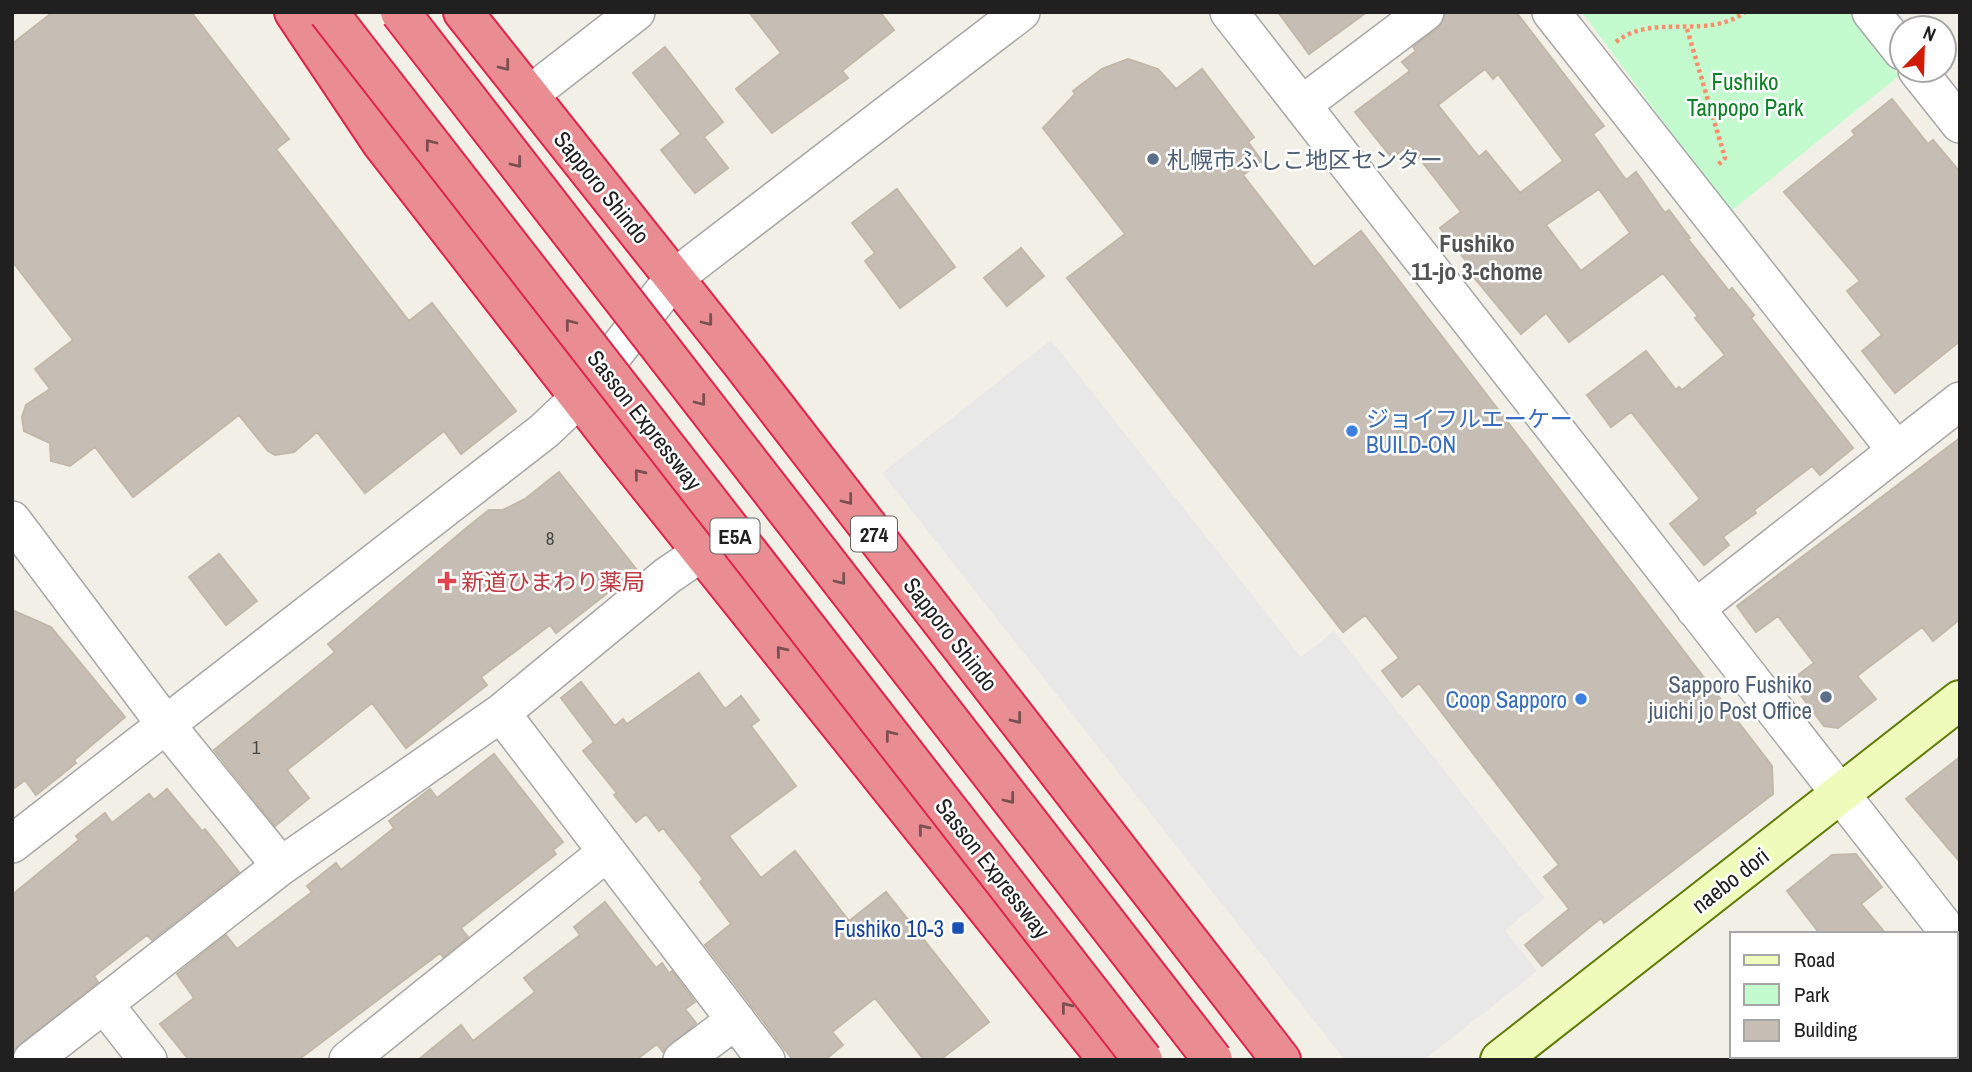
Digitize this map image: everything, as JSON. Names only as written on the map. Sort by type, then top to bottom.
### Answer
[{"type":"highway","points":[[294,12],[381,142],[1098,1056]]},
{"type":"highway","name":"Sasson Expressway","points":[[328,12],[1143,1060]]},
{"type":"highway","name":"E5A","points":[[400,12],[1213,1060]]},
{"type":"highway","name":"Sapporo Shindo","points":[[463,12],[674,278],[1281,1060]]},
{"type":"street","points":[[528,95],[636,12]]},
{"type":"street","points":[[12,844],[544,431],[580,397],[674,278],[1021,12]]},
{"type":"street","points":[[1229,12],[1948,932]]},
{"type":"street","points":[[1303,104],[1425,12]]},
{"type":"street","points":[[1551,12],[1896,450]]},
{"type":"street","points":[[1871,12],[1888,33]]},
{"type":"street","points":[[1928,84],[1960,124]]},
{"type":"street","points":[[1695,609],[1960,401]]},
{"type":"street","points":[[18,540],[281,866]]},
{"type":"street","points":[[32,1060],[281,866],[501,713],[667,576],[702,552]]},
{"type":"street","name":"naebo dori","points":[[1500,1060],[1960,700]]},
{"type":"street","points":[[501,713],[766,1060]]},
{"type":"street","points":[[348,1060],[607,852]]},
{"type":"street","points":[[104,1004],[148,1060]]},
{"type":"street","points":[[682,1060],[736,1020]]},
{"type":"path","points":[[1615,43],[1626,34],[1647,27],[1687,29],[1731,23],[1745,12]]},
{"type":"path","points":[[1687,29],[1725,158],[1711,172]]},
{"type":"green space","name":"Fushiko Tanpopo Park","points":[[1582,12],[1849,12],[1888,62],[1889,84],[1730,212]]},
{"type":"shaded area","points":[[1051,340],[1301,657],[1334,631],[1545,898],[1505,930],[1537,971],[1424,1060],[1345,1060],[882,473]]},
{"type":"building","points":[[53,12],[191,12],[289,139],[276,149],[409,321],[432,303],[516,411],[461,454],[444,431],[365,493],[317,432],[294,452],[275,455],[268,451],[239,415],[133,497],[95,447],[70,466],[51,461],[50,443],[24,431],[22,417],[26,405],[50,389],[35,369],[73,340],[12,261],[12,44]]},
{"type":"building","points":[[749,12],[880,12],[894,30],[842,71],[848,78],[772,133],[736,89],[781,53]]},
{"type":"building","points":[[1278,12],[1367,12],[1309,54]]},
{"type":"building","points":[[1446,12],[1516,12],[1604,126],[1593,134],[1626,180],[1636,172],[1665,213],[1669,210],[1729,291],[1732,288],[1754,315],[1751,318],[1853,448],[1820,475],[1812,466],[1754,510],[1756,513],[1723,537],[1729,545],[1704,565],[1670,524],[1700,499],[1631,412],[1611,427],[1587,395],[1646,351],[1676,390],[1679,387],[1682,390],[1725,355],[1663,273],[1569,342],[1546,313],[1521,334],[1467,269],[1470,266],[1440,228],[1461,212],[1409,145],[1392,158],[1355,112],[1410,71],[1402,62],[1416,51],[1413,47],[1438,28]],"holes":[[[1485,69],[1493,79],[1498,74],[1563,161],[1520,193],[1486,151],[1479,157],[1438,105]],[[1599,189],[1630,233],[1581,271],[1546,225]]]},
{"type":"building","points":[[665,47],[723,122],[704,137],[728,168],[695,193],[661,150],[681,134],[633,73]]},
{"type":"building","points":[[1128,59],[1158,69],[1176,89],[1202,69],[1254,137],[1248,142],[1262,161],[1243,175],[1314,267],[1361,231],[1772,766],[1773,794],[1604,923],[1601,918],[1542,966],[1525,945],[1569,909],[1544,877],[1559,865],[1419,683],[1402,697],[1382,671],[1399,658],[1365,615],[1343,632],[1067,278],[1125,234],[1043,128],[1075,94],[1073,91],[1102,69]]},
{"type":"building","points":[[1892,99],[1928,144],[1933,140],[1960,172],[1960,341],[1895,393],[1862,351],[1882,335],[1847,291],[1860,281],[1784,192],[1855,135],[1852,131]]},
{"type":"building","points":[[897,189],[955,267],[900,308],[865,261],[875,253],[852,223]]},
{"type":"building","points":[[1021,248],[1044,276],[1007,306],[984,278]]},
{"type":"building","points":[[1960,438],[1960,619],[1933,641],[1922,627],[1857,676],[1876,699],[1838,728],[1824,726],[1790,681],[1814,663],[1778,616],[1756,632],[1737,606]]},
{"type":"building","points":[[559,472],[637,570],[556,633],[550,625],[481,677],[487,685],[406,748],[372,703],[287,770],[309,798],[275,826],[214,750],[335,652],[328,644],[470,525],[489,510],[503,510],[525,499]]},
{"type":"building","points":[[219,554],[257,601],[226,625],[189,577]]},
{"type":"building","points":[[12,610],[51,627],[125,717],[74,760],[76,763],[36,795],[25,780],[12,790]]},
{"type":"building","points":[[699,673],[725,709],[741,696],[759,720],[751,726],[796,786],[729,836],[761,878],[795,851],[849,921],[886,892],[989,1022],[940,1060],[924,1060],[875,998],[832,1032],[843,1045],[825,1060],[793,1060],[705,945],[731,924],[700,882],[703,879],[663,828],[659,831],[646,814],[636,822],[614,795],[617,793],[583,751],[594,742],[561,698],[581,682],[615,726],[623,719],[627,724]]},
{"type":"building","points":[[494,754],[563,842],[553,850],[556,854],[461,928],[468,937],[443,957],[440,953],[298,1060],[189,1060],[160,1024],[194,998],[177,974],[226,935],[237,949],[312,892],[307,886],[336,863],[341,870],[394,828],[389,821],[430,789],[437,798]]},
{"type":"building","points":[[1960,757],[1960,862],[1906,799]]},
{"type":"building","points":[[167,789],[202,831],[205,829],[239,872],[152,940],[147,935],[94,976],[98,982],[12,1051],[12,895],[79,840],[76,836],[105,813],[112,823],[149,794],[154,800]]},
{"type":"building","points":[[1856,854],[1882,887],[1861,904],[1884,932],[1818,932],[1787,891],[1832,855]]},
{"type":"building","points":[[605,902],[656,968],[662,963],[669,973],[672,971],[695,1002],[685,1009],[696,1023],[663,1052],[657,1044],[636,1060],[418,1060],[461,1025],[473,1041],[535,992],[524,978],[580,935],[574,927]]},
{"type":"place","name":"札幌市ふしこ地区センター","points":[[1153,159]]},
{"type":"place","name":"ジョイフルエーケー BUILD-ON","points":[[1352,431]]},
{"type":"place","name":"新道ひまわり薬局","points":[[447,581]]},
{"type":"place","name":"Sapporo Fushiko juichi jo Post Office","points":[[1826,697]]},
{"type":"place","name":"Coop Sapporo","points":[[1581,699]]},
{"type":"place","name":"Fushiko 10-3","points":[[958,928]]},
{"type":"district","name":"Fushiko 11-jo 3-chome","points":[[1477,257]]}]
